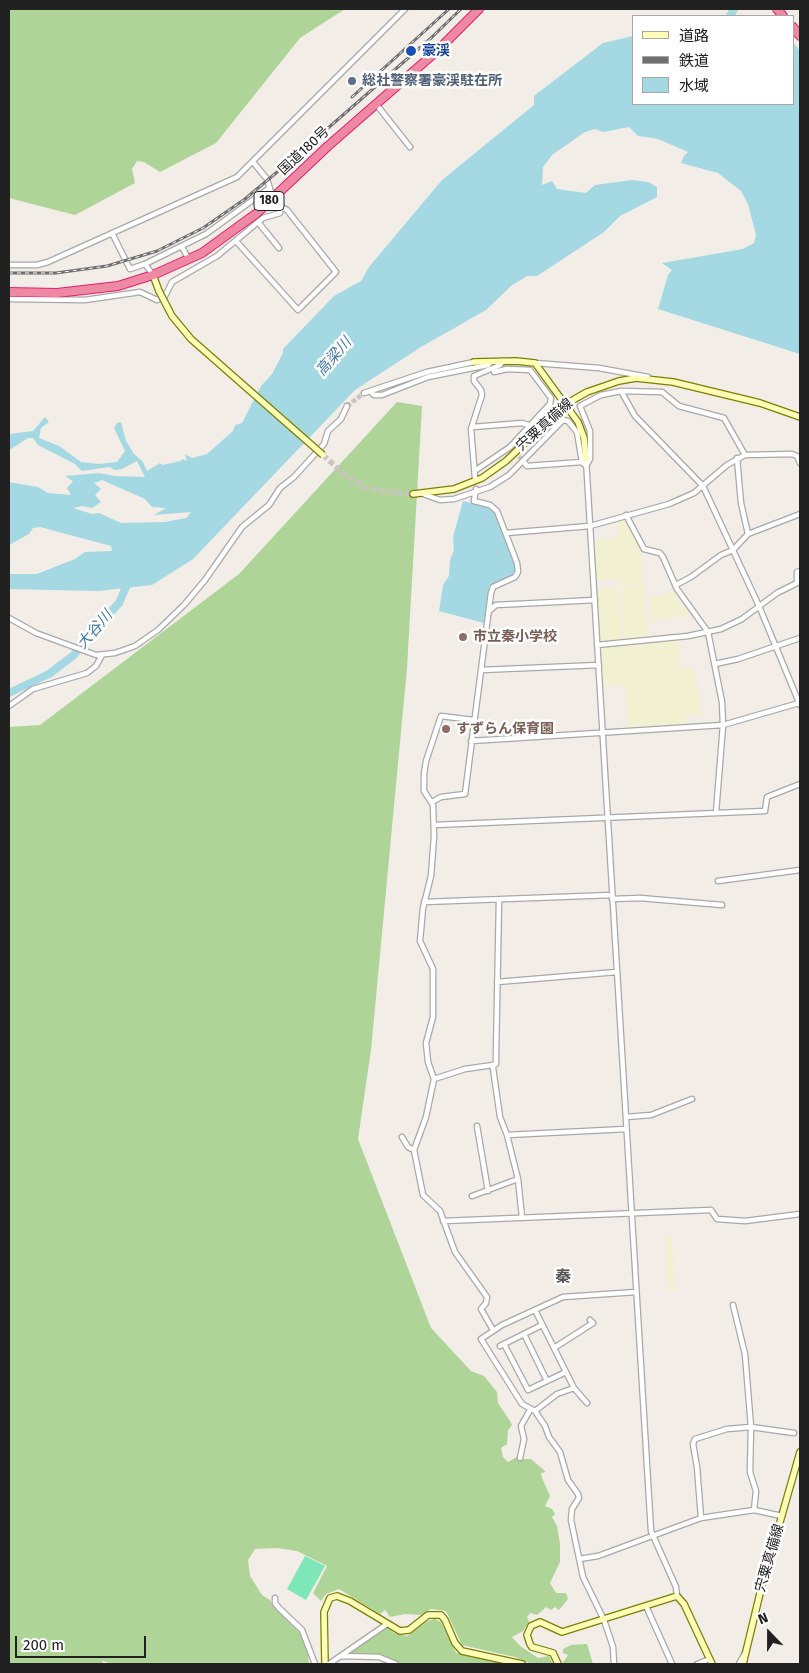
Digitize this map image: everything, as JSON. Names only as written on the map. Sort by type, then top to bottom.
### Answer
[{"type":"highway","name":"国道180号","points":[[9,292],[57,293],[103,289],[153,275],[202,253],[244,224],[273,192],[438,50],[479,9]]},
{"type":"main road","points":[[153,275],[172,316],[190,339],[323,455]]},
{"type":"main road","points":[[474,362],[535,363],[582,429],[584,460]]},
{"type":"main road","name":"宍粟真備線","points":[[413,494],[454,489],[493,471],[566,404],[587,392],[619,381],[636,378],[665,381],[760,404],[800,417]]},
{"type":"main road","name":"宍粟真備線","points":[[741,1664],[800,1452]]},
{"type":"main road","points":[[327,1664],[324,1612],[330,1598],[340,1596],[404,1632],[410,1630],[428,1615],[437,1614],[445,1620],[455,1643],[462,1651],[522,1664]]},
{"type":"main road","points":[[558,1664],[553,1652],[532,1647],[527,1635],[531,1626],[540,1622],[562,1632],[678,1596],[684,1604],[709,1662]]},
{"type":"street","points":[[9,265],[48,262],[236,177],[406,9]]},
{"type":"street","points":[[376,104],[410,147]]},
{"type":"street","points":[[236,241],[298,310],[336,272],[286,210],[281,207],[267,179],[253,162]]},
{"type":"street","points":[[112,233],[121,256],[130,269],[182,247],[217,227],[265,190],[273,192]]},
{"type":"street","points":[[9,299],[85,300],[140,292],[158,300],[165,296],[172,282],[217,256],[266,216],[280,213],[281,207]]},
{"type":"street","points":[[258,222],[279,248]]},
{"type":"street","points":[[182,247],[187,256]]},
{"type":"street","points":[[145,264],[153,275]]},
{"type":"street","points":[[370,392],[374,395],[382,395],[428,377],[488,364],[492,361]]},
{"type":"street","points":[[475,478],[476,470],[471,441],[472,426],[482,395],[481,390],[474,381],[474,376],[500,365],[503,361]]},
{"type":"street","points":[[364,393],[427,372],[474,362]]},
{"type":"street","points":[[535,363],[599,368],[665,381]]},
{"type":"street","points":[[476,470],[510,447],[550,404],[551,398],[530,370],[507,369],[494,372]]},
{"type":"street","points":[[586,466],[590,459],[590,431],[580,406],[601,395],[621,391],[662,392],[679,406],[724,418],[745,455]]},
{"type":"street","points":[[471,741],[723,725],[800,704],[759,606],[703,486],[635,416],[621,391]]},
{"type":"street","points":[[9,618],[36,633],[102,655],[135,646],[173,617],[205,580],[242,527],[269,505],[280,488],[294,477],[324,444],[328,431],[341,419],[347,406]]},
{"type":"street","points":[[423,494],[440,500],[454,499],[476,491],[509,475],[563,420],[568,421],[577,432],[586,466],[652,1537],[676,1587],[678,1596]]},
{"type":"street","points":[[472,426],[522,423],[528,426]]},
{"type":"street","points":[[506,533],[590,526],[668,504],[694,493],[737,458],[745,455],[792,454],[797,456],[800,463]]},
{"type":"street","points":[[737,458],[741,503],[748,534]]},
{"type":"street","points":[[524,461],[527,466],[584,460]]},
{"type":"street","points":[[432,802],[441,797],[465,794],[473,720],[493,587],[515,577],[518,572],[518,562],[497,511],[490,505],[474,501],[476,491]]},
{"type":"street","points":[[676,586],[721,555],[733,550],[748,534],[800,514]]},
{"type":"street","points":[[626,516],[644,549],[660,553],[663,557],[676,586],[708,632],[722,702],[723,725],[716,813]]},
{"type":"street","points":[[597,645],[708,632],[742,620],[784,589],[797,583],[797,572],[800,571]]},
{"type":"street","points":[[489,611],[496,605],[595,600]]},
{"type":"street","points":[[714,664],[738,659],[800,638]]},
{"type":"street","points":[[9,706],[33,689],[87,673],[96,666],[102,655]]},
{"type":"street","points":[[481,670],[598,665]]},
{"type":"street","points":[[473,720],[441,716],[438,720],[426,761],[425,793],[432,802],[434,825],[431,876],[424,902],[420,941],[433,969],[433,1017],[426,1043],[428,1062],[434,1079],[426,1118],[414,1150],[423,1194],[437,1207],[455,1252],[487,1297],[486,1303],[481,1309],[493,1330]]},
{"type":"street","points":[[434,825],[765,811],[767,797],[800,784]]},
{"type":"street","points":[[718,881],[800,870]]},
{"type":"street","points":[[424,902],[612,897],[722,905]]},
{"type":"street","points":[[434,1079],[465,1069],[496,1064],[499,900]]},
{"type":"street","points":[[497,982],[617,972]]},
{"type":"street","points":[[493,1065],[500,1117],[507,1135],[518,1179],[522,1218]]},
{"type":"street","points":[[626,1117],[651,1116],[692,1099]]},
{"type":"street","points":[[477,1126],[488,1191]]},
{"type":"street","points":[[507,1135],[626,1128]]},
{"type":"street","points":[[402,1137],[408,1147],[414,1150]]},
{"type":"street","points":[[472,1196],[518,1179]]},
{"type":"street","points":[[443,1221],[711,1210],[717,1219],[745,1222],[800,1214]]},
{"type":"street","points":[[614,1664],[613,1647],[604,1620],[595,1598],[585,1584],[579,1559],[571,1514],[579,1498],[578,1494],[568,1480],[560,1452],[532,1411],[522,1404],[482,1339],[493,1330],[571,1295],[636,1292]]},
{"type":"street","points":[[733,1305],[745,1354],[751,1427],[750,1472],[756,1491],[754,1510]]},
{"type":"street","points":[[535,1310],[574,1388],[587,1403]]},
{"type":"street","points":[[554,1348],[593,1323],[590,1320]]},
{"type":"street","points":[[542,1325],[502,1345],[528,1390],[566,1372]]},
{"type":"street","points":[[524,1334],[547,1381]]},
{"type":"street","points":[[520,1458],[524,1439],[521,1426],[532,1411],[557,1394],[574,1388]]},
{"type":"street","points":[[701,1518],[693,1441],[727,1429],[751,1427],[794,1433]]},
{"type":"street","points":[[579,1559],[598,1556],[701,1518],[754,1510],[782,1516]]},
{"type":"street","points":[[275,1598],[279,1608],[302,1630],[316,1664]]},
{"type":"street","points":[[646,1606],[672,1664]]},
{"type":"street","points":[[327,1664],[387,1624]]},
{"type":"street","points":[[340,1656],[379,1658],[396,1664]]},
{"type":"street","points":[[697,1664],[709,1662]]},
{"type":"green space","points":[[9,9],[345,9],[300,38],[216,143],[160,172],[144,162],[137,161],[132,169],[135,183],[75,215],[9,198]]},
{"type":"green space","points":[[397,402],[422,406],[407,668],[371,1050],[358,1139],[431,1328],[471,1371],[484,1376],[497,1392],[498,1403],[512,1425],[508,1430],[507,1444],[501,1448],[503,1457],[508,1462],[520,1455],[523,1459],[531,1459],[546,1472],[541,1473],[550,1496],[545,1506],[552,1509],[555,1514],[552,1517],[557,1526],[560,1544],[560,1562],[550,1583],[556,1593],[566,1593],[568,1599],[559,1610],[555,1607],[551,1610],[546,1607],[537,1615],[530,1613],[527,1617],[529,1622],[523,1631],[512,1637],[520,1646],[538,1658],[549,1656],[553,1664],[531,1664],[515,1657],[462,1645],[446,1611],[431,1609],[421,1615],[405,1614],[390,1617],[385,1610],[380,1614],[339,1589],[326,1594],[321,1601],[313,1593],[327,1566],[297,1551],[277,1548],[255,1549],[248,1560],[250,1576],[262,1595],[270,1600],[273,1606],[300,1633],[307,1645],[309,1664],[112,1664],[103,1661],[102,1664],[9,1664],[9,727],[40,725],[239,574]]},
{"type":"green space","points":[[625,518],[642,551],[643,584],[619,586],[619,579],[595,580],[593,540],[617,538],[617,521]]},
{"type":"green space","points":[[644,585],[648,639],[625,642],[621,587]]},
{"type":"green space","points":[[619,588],[623,641],[600,643],[597,589]]},
{"type":"green space","points":[[675,589],[680,607],[688,606],[687,616],[651,621],[650,597],[662,596]]},
{"type":"green space","points":[[678,639],[679,669],[692,668],[695,671],[701,716],[687,715],[687,726],[628,728],[625,685],[602,686],[601,647]]},
{"type":"green space","points":[[672,1236],[675,1291],[668,1291],[665,1237]]},
{"type":"green space","points":[[305,1556],[325,1566],[306,1600],[287,1589]]},
{"type":"green space","points":[[435,1619],[441,1622],[456,1653],[506,1664],[405,1664],[376,1655],[348,1653],[386,1627],[394,1633],[407,1636],[428,1621]]},
{"type":"green space","points":[[587,1644],[593,1664],[562,1664],[568,1655],[563,1653],[563,1649],[571,1645]]},
{"type":"water","name":"高梁川","points":[[632,36],[632,105],[794,105],[794,43],[800,51],[800,354],[658,309],[668,275],[672,270],[662,263],[743,249],[754,243],[756,235],[748,204],[741,191],[718,173],[681,163],[688,152],[658,139],[638,136],[629,127],[603,132],[595,129],[585,132],[552,155],[543,167],[542,185],[552,181],[557,189],[586,193],[595,185],[632,180],[648,182],[657,187],[657,197],[620,216],[604,232],[537,276],[527,276],[511,286],[486,310],[421,347],[355,390],[193,559],[152,585],[98,591],[9,589],[9,574],[37,574],[75,559],[85,552],[112,551],[111,546],[40,527],[33,528],[29,534],[9,545],[9,482],[38,487],[48,493],[71,495],[67,488],[73,481],[65,476],[99,473],[115,476],[145,477],[137,461],[122,469],[115,470],[109,467],[82,471],[75,464],[38,445],[33,438],[28,438],[9,449],[10,434],[33,431],[45,417],[49,422],[41,428],[39,438],[59,446],[81,462],[99,464],[117,462],[125,451],[114,428],[117,423],[121,422],[126,441],[134,454],[143,462],[147,471],[160,463],[162,465],[181,461],[182,459],[187,461],[185,454],[192,458],[207,454],[233,431],[235,425],[242,423],[261,386],[272,374],[283,353],[283,349],[334,296],[361,281],[369,267],[442,180],[534,105],[534,96],[603,43]],"holes":[[[102,480],[145,499],[152,507],[166,508],[154,515],[191,512],[186,518],[165,522],[121,523],[99,513],[92,514],[73,508],[82,506],[92,508],[101,502],[95,495],[101,489],[94,483]]]},
{"type":"water","points":[[463,501],[488,507],[494,511],[515,563],[516,570],[514,575],[489,586],[484,623],[439,611],[443,585],[449,576],[450,560],[454,550],[453,537]]},
{"type":"waterway","points":[[731,15],[734,9]]},
{"type":"waterway","name":"大谷川","points":[[9,693],[49,674],[74,655],[81,644],[119,603],[129,580]]},
{"type":"tunnel","points":[[347,406],[364,393]]},
{"type":"tunnel","points":[[510,447],[523,461]]},
{"type":"tunnel","points":[[323,455],[344,474],[364,487],[413,494]]},
{"type":"railway","points":[[352,97],[449,9]]},
{"type":"railway","points":[[9,273],[56,273],[107,266],[157,251],[203,228],[245,199],[295,157],[431,38],[461,9]]},
{"type":"place","name":"豪渓","points":[[411,51]]},
{"type":"place","name":"総社警察署豪渓駐在所","points":[[352,81]]},
{"type":"place","name":"市立秦小学校","points":[[463,637]]},
{"type":"place","name":"すずらん保育園","points":[[446,729]]},
{"type":"district","name":"秦","points":[[563,1278]]}]
